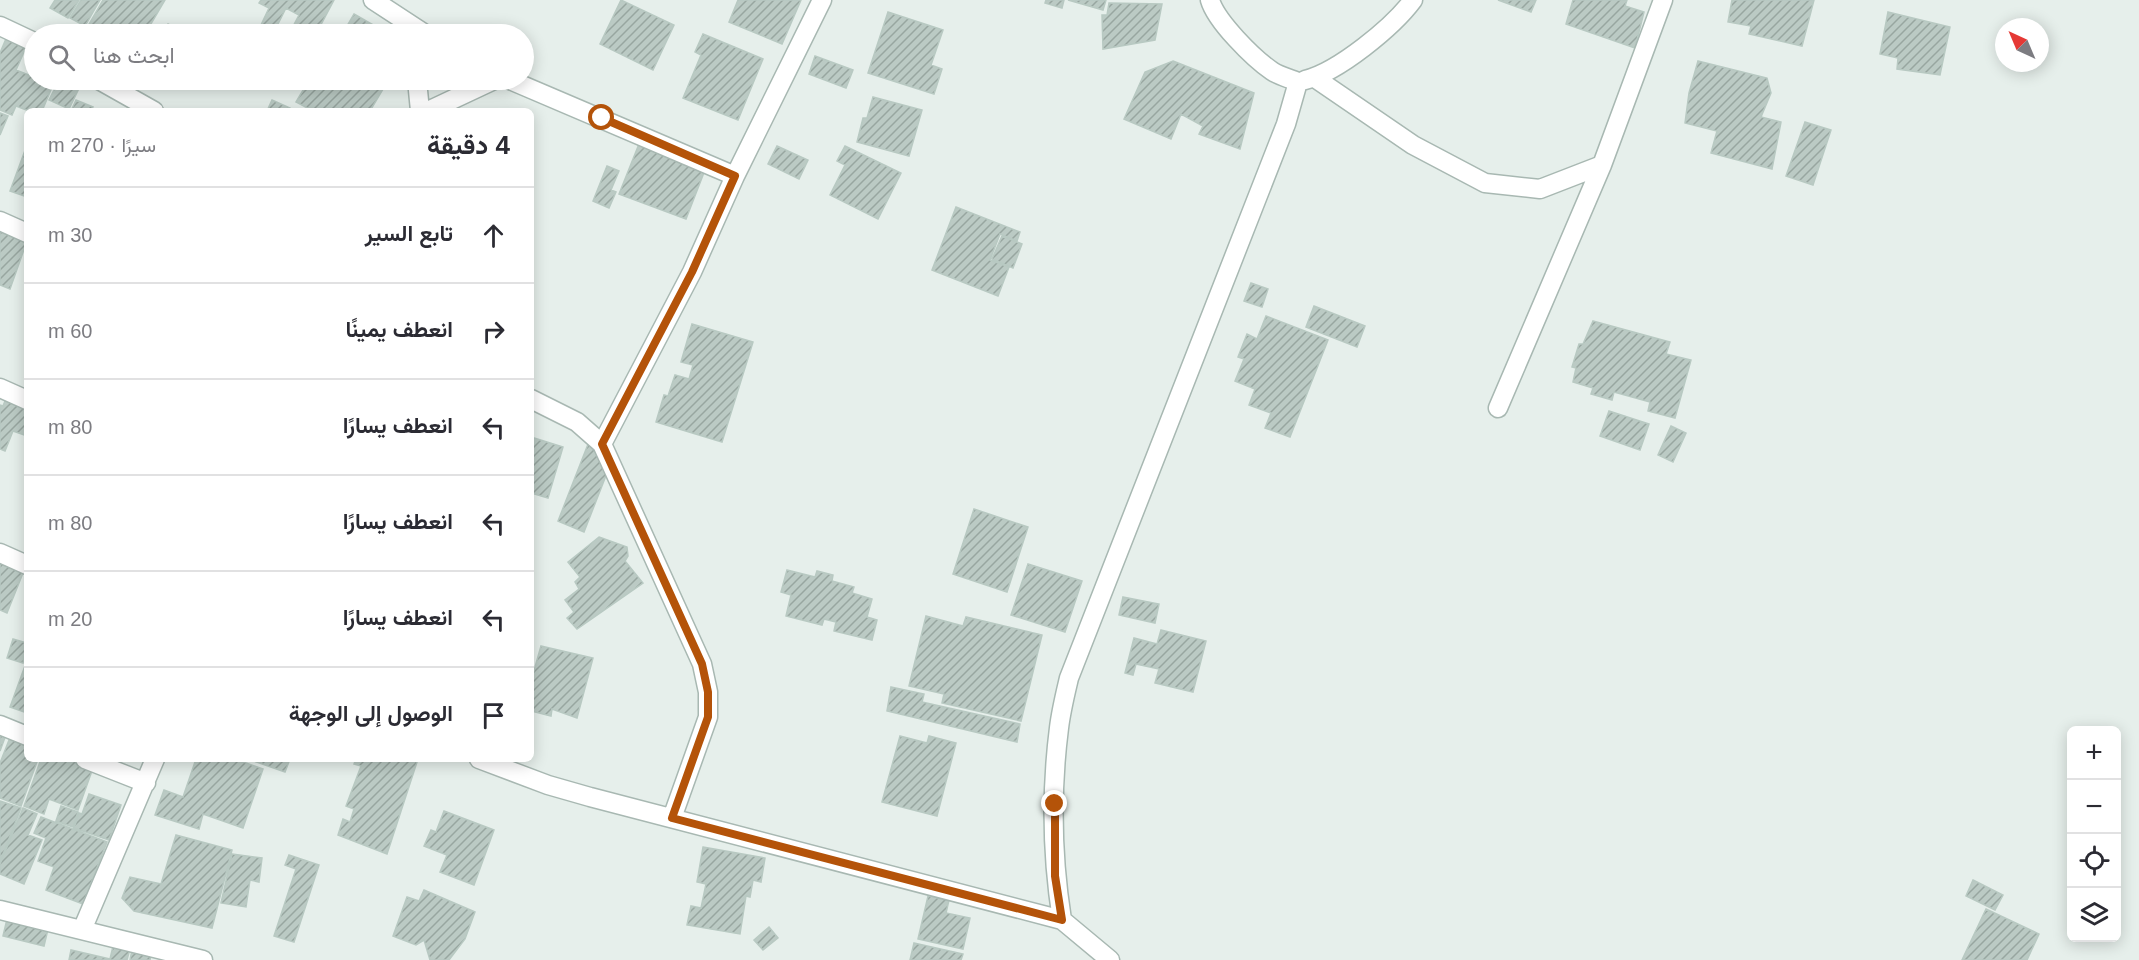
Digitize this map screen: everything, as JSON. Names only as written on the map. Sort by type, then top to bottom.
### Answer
[{"type":"street","points":[[373,0],[406,24]]},
{"type":"street","points":[[602,444],[692,272],[735,176],[822,0]]},
{"type":"street","points":[[1210,0],[1212,7],[1237,39],[1272,72],[1306,80],[1413,145],[1485,183],[1540,189],[1602,165]]},
{"type":"street","points":[[1062,920],[1055,876],[1055,804],[1059,727],[1069,678],[1286,124],[1306,80],[1357,52],[1402,15],[1413,0]]},
{"type":"street","points":[[1497,408],[1602,165],[1663,0]]},
{"type":"street","points":[[0,26],[24,37]]},
{"type":"street","points":[[117,90],[149,108]]},
{"type":"street","points":[[418,90],[420,108]]},
{"type":"street","points":[[434,108],[473,90]]},
{"type":"street","points":[[533,90],[735,176]]},
{"type":"street","points":[[0,222],[24,232]]},
{"type":"street","points":[[0,388],[24,399]]},
{"type":"street","points":[[534,400],[578,422],[602,444],[702,664],[708,692],[708,717],[672,818]]},
{"type":"street","points":[[0,553],[24,564]]},
{"type":"street","points":[[0,725],[24,735]]},
{"type":"street","points":[[93,762],[146,783]]},
{"type":"street","points":[[82,930],[154,762]]},
{"type":"street","points":[[487,762],[548,785],[1062,920],[1110,960]]},
{"type":"street","points":[[0,910],[203,960]]},
{"type":"building","points":[[55,0],[79,0],[68,18],[50,8]]},
{"type":"building","points":[[81,0],[100,0],[86,24],[70,18]]},
{"type":"building","points":[[103,0],[165,0],[151,24],[89,24]]},
{"type":"building","points":[[261,0],[334,0],[321,24],[294,24],[299,15],[286,8],[278,24],[261,24],[269,8],[259,3]]},
{"type":"building","points":[[621,0],[674,25],[653,70],[600,44]]},
{"type":"building","points":[[738,0],[801,0],[782,44],[729,22]]},
{"type":"building","points":[[1046,0],[1064,0],[1062,8],[1045,3]]},
{"type":"building","points":[[1068,0],[1106,0],[1103,10]]},
{"type":"building","points":[[1498,0],[1536,0],[1531,12]]},
{"type":"building","points":[[1573,0],[1627,0],[1625,6],[1644,12],[1635,48],[1566,24]]},
{"type":"building","points":[[1732,0],[1814,0],[1802,46],[1749,34],[1751,26],[1728,22]]},
{"type":"building","points":[[1109,3],[1162,4],[1155,40],[1103,49],[1102,15],[1107,15]]},
{"type":"building","points":[[888,12],[943,30],[931,65],[942,69],[934,94],[868,73]]},
{"type":"building","points":[[1888,12],[1950,27],[1940,75],[1897,69],[1898,58],[1880,54]]},
{"type":"building","points":[[354,14],[372,24],[348,24]]},
{"type":"building","points":[[8,34],[24,41],[24,52],[16,70],[24,73],[24,90],[51,90],[43,108],[24,109],[16,106],[12,115],[0,110],[0,53]]},
{"type":"building","points":[[703,34],[763,59],[738,120],[683,98],[701,55],[695,52]]},
{"type":"building","points":[[815,56],[853,70],[846,88],[809,74]]},
{"type":"building","points":[[1173,61],[1254,93],[1240,149],[1199,134],[1203,126],[1181,114],[1171,139],[1124,119],[1145,72]]},
{"type":"building","points":[[1698,61],[1767,78],[1771,93],[1761,117],[1781,122],[1772,169],[1711,153],[1717,131],[1685,123],[1689,93]]},
{"type":"building","points":[[54,90],[78,90],[69,108],[49,100]]},
{"type":"building","points":[[303,90],[382,90],[372,108],[307,108],[296,102]]},
{"type":"building","points":[[873,97],[922,110],[909,156],[857,142],[863,118],[867,118]]},
{"type":"building","points":[[76,100],[93,107],[92,108],[72,108]]},
{"type":"building","points":[[272,100],[290,108],[268,108]]},
{"type":"building","points":[[0,113],[8,116],[0,135]]},
{"type":"building","points":[[1805,122],[1831,130],[1813,185],[1786,176]]},
{"type":"building","points":[[639,144],[705,170],[686,219],[619,194]]},
{"type":"building","points":[[777,146],[808,160],[799,179],[768,164]]},
{"type":"building","points":[[845,146],[901,173],[878,219],[830,195],[845,165],[837,161]]},
{"type":"building","points":[[24,153],[24,196],[10,191]]},
{"type":"building","points":[[607,166],[619,171],[611,190],[616,192],[609,208],[593,201]]},
{"type":"building","points":[[956,207],[1020,232],[1017,241],[1000,234],[990,260],[1009,267],[998,296],[932,270]]},
{"type":"building","points":[[0,221],[24,239],[24,249],[10,289],[0,285]]},
{"type":"building","points":[[1002,236],[1022,244],[1013,268],[992,259]]},
{"type":"building","points":[[1251,283],[1268,289],[1262,307],[1244,301]]},
{"type":"building","points":[[1314,306],[1365,326],[1357,347],[1306,327]]},
{"type":"building","points":[[1266,316],[1328,340],[1290,437],[1265,428],[1271,413],[1249,405],[1255,389],[1235,381],[1244,359],[1238,357],[1247,334],[1257,339]]},
{"type":"building","points":[[1593,321],[1670,342],[1666,354],[1691,360],[1675,418],[1648,411],[1650,402],[1614,392],[1612,400],[1591,394],[1593,388],[1573,382],[1576,368],[1572,367],[1579,344],[1583,344]]},
{"type":"building","points":[[692,324],[753,342],[722,442],[656,422],[664,395],[668,396],[675,375],[689,379],[693,365],[681,362]]},
{"type":"building","points":[[11,386],[24,391],[24,435],[13,431],[5,451],[0,449],[0,405],[3,406]]},
{"type":"building","points":[[1609,411],[1649,424],[1640,450],[1600,436]]},
{"type":"building","points":[[1671,426],[1686,433],[1673,462],[1658,455]]},
{"type":"building","points":[[534,438],[563,447],[548,498],[534,494]]},
{"type":"building","points":[[590,439],[607,473],[584,532],[558,521]]},
{"type":"building","points":[[974,509],[1028,527],[1007,592],[953,574]]},
{"type":"building","points":[[599,537],[627,547],[628,556],[625,561],[643,583],[577,629],[567,618],[574,612],[565,600],[579,589],[575,582],[580,577],[568,562]]},
{"type":"building","points":[[0,557],[24,568],[24,570],[7,613],[0,610]]},
{"type":"building","points":[[1028,564],[1082,581],[1065,632],[1011,615]]},
{"type":"building","points":[[787,570],[815,577],[817,571],[833,575],[832,581],[854,587],[852,593],[872,599],[867,617],[877,620],[872,640],[834,631],[836,622],[824,619],[822,625],[786,616],[791,595],[781,592]]},
{"type":"building","points":[[1123,597],[1159,604],[1155,623],[1119,615]]},
{"type":"building","points":[[926,616],[963,626],[966,617],[1042,635],[1021,721],[942,703],[944,694],[909,686]]},
{"type":"building","points":[[1161,630],[1206,641],[1193,692],[1155,683],[1159,669],[1136,664],[1133,675],[1125,673],[1134,638],[1157,644]]},
{"type":"building","points":[[13,639],[24,642],[23,663],[7,658]]},
{"type":"building","points":[[541,646],[593,658],[577,718],[552,709],[551,716],[534,712],[534,670]]},
{"type":"building","points":[[24,668],[24,712],[10,707]]},
{"type":"building","points":[[891,687],[924,694],[922,702],[1020,724],[1017,742],[887,711]]},
{"type":"building","points":[[0,729],[7,732],[0,751]]},
{"type":"building","points":[[11,735],[24,740],[24,762],[37,762],[21,806],[0,798],[0,763]]},
{"type":"building","points":[[900,736],[927,743],[929,736],[956,743],[937,816],[882,802]]},
{"type":"building","points":[[40,762],[76,762],[93,768],[78,810],[49,799],[44,814],[24,806]]},
{"type":"building","points":[[195,762],[243,762],[263,769],[243,828],[203,814],[199,829],[155,815],[164,790],[183,797]]},
{"type":"building","points":[[257,762],[289,762],[285,772]]},
{"type":"building","points":[[355,762],[417,762],[387,854],[338,835],[343,819],[350,822],[354,809],[346,806],[361,766],[354,764]]},
{"type":"building","points":[[89,794],[121,805],[109,840],[74,828]]},
{"type":"building","points":[[0,801],[21,808],[0,862]]},
{"type":"building","points":[[61,806],[78,812],[73,827],[56,821]]},
{"type":"building","points":[[23,808],[37,814],[28,835],[42,840],[24,884],[0,874],[0,864]]},
{"type":"building","points":[[444,811],[494,830],[474,885],[440,872],[447,855],[424,846],[431,830],[436,832]]},
{"type":"building","points":[[41,817],[107,842],[83,904],[46,890],[54,867],[38,861],[46,838],[34,833]]},
{"type":"building","points":[[176,835],[232,850],[212,928],[134,911],[122,898],[130,877],[161,884]]},
{"type":"building","points":[[703,847],[765,858],[761,882],[753,880],[750,897],[746,896],[740,934],[687,925],[691,906],[701,908],[706,884],[697,882]]},
{"type":"building","points":[[232,854],[262,858],[259,882],[250,880],[246,907],[221,903]]},
{"type":"building","points":[[289,855],[319,865],[294,942],[274,936],[296,869],[285,865]]},
{"type":"building","points":[[1973,880],[2003,895],[1995,910],[1966,896]]},
{"type":"building","points":[[424,890],[475,912],[465,939],[449,960],[430,960],[424,940],[416,945],[393,936],[407,897],[419,901]]},
{"type":"building","points":[[928,896],[949,900],[946,913],[970,918],[963,949],[918,939]]},
{"type":"building","points":[[1986,909],[2039,934],[2027,960],[1962,960]]},
{"type":"building","points":[[8,915],[49,925],[44,946],[3,936]]},
{"type":"building","points":[[769,927],[778,938],[763,950],[754,940]]},
{"type":"building","points":[[114,942],[131,945],[127,960],[69,960],[71,950],[110,959]]},
{"type":"building","points":[[914,943],[963,954],[961,960],[910,960]]},
{"type":"building","points":[[133,945],[152,949],[150,960],[130,960]]},
{"type":"route","points":[[602,118],[735,176],[692,272],[602,444],[702,664],[708,692],[708,717],[672,818],[1062,920],[1055,876],[1055,804]]}]
